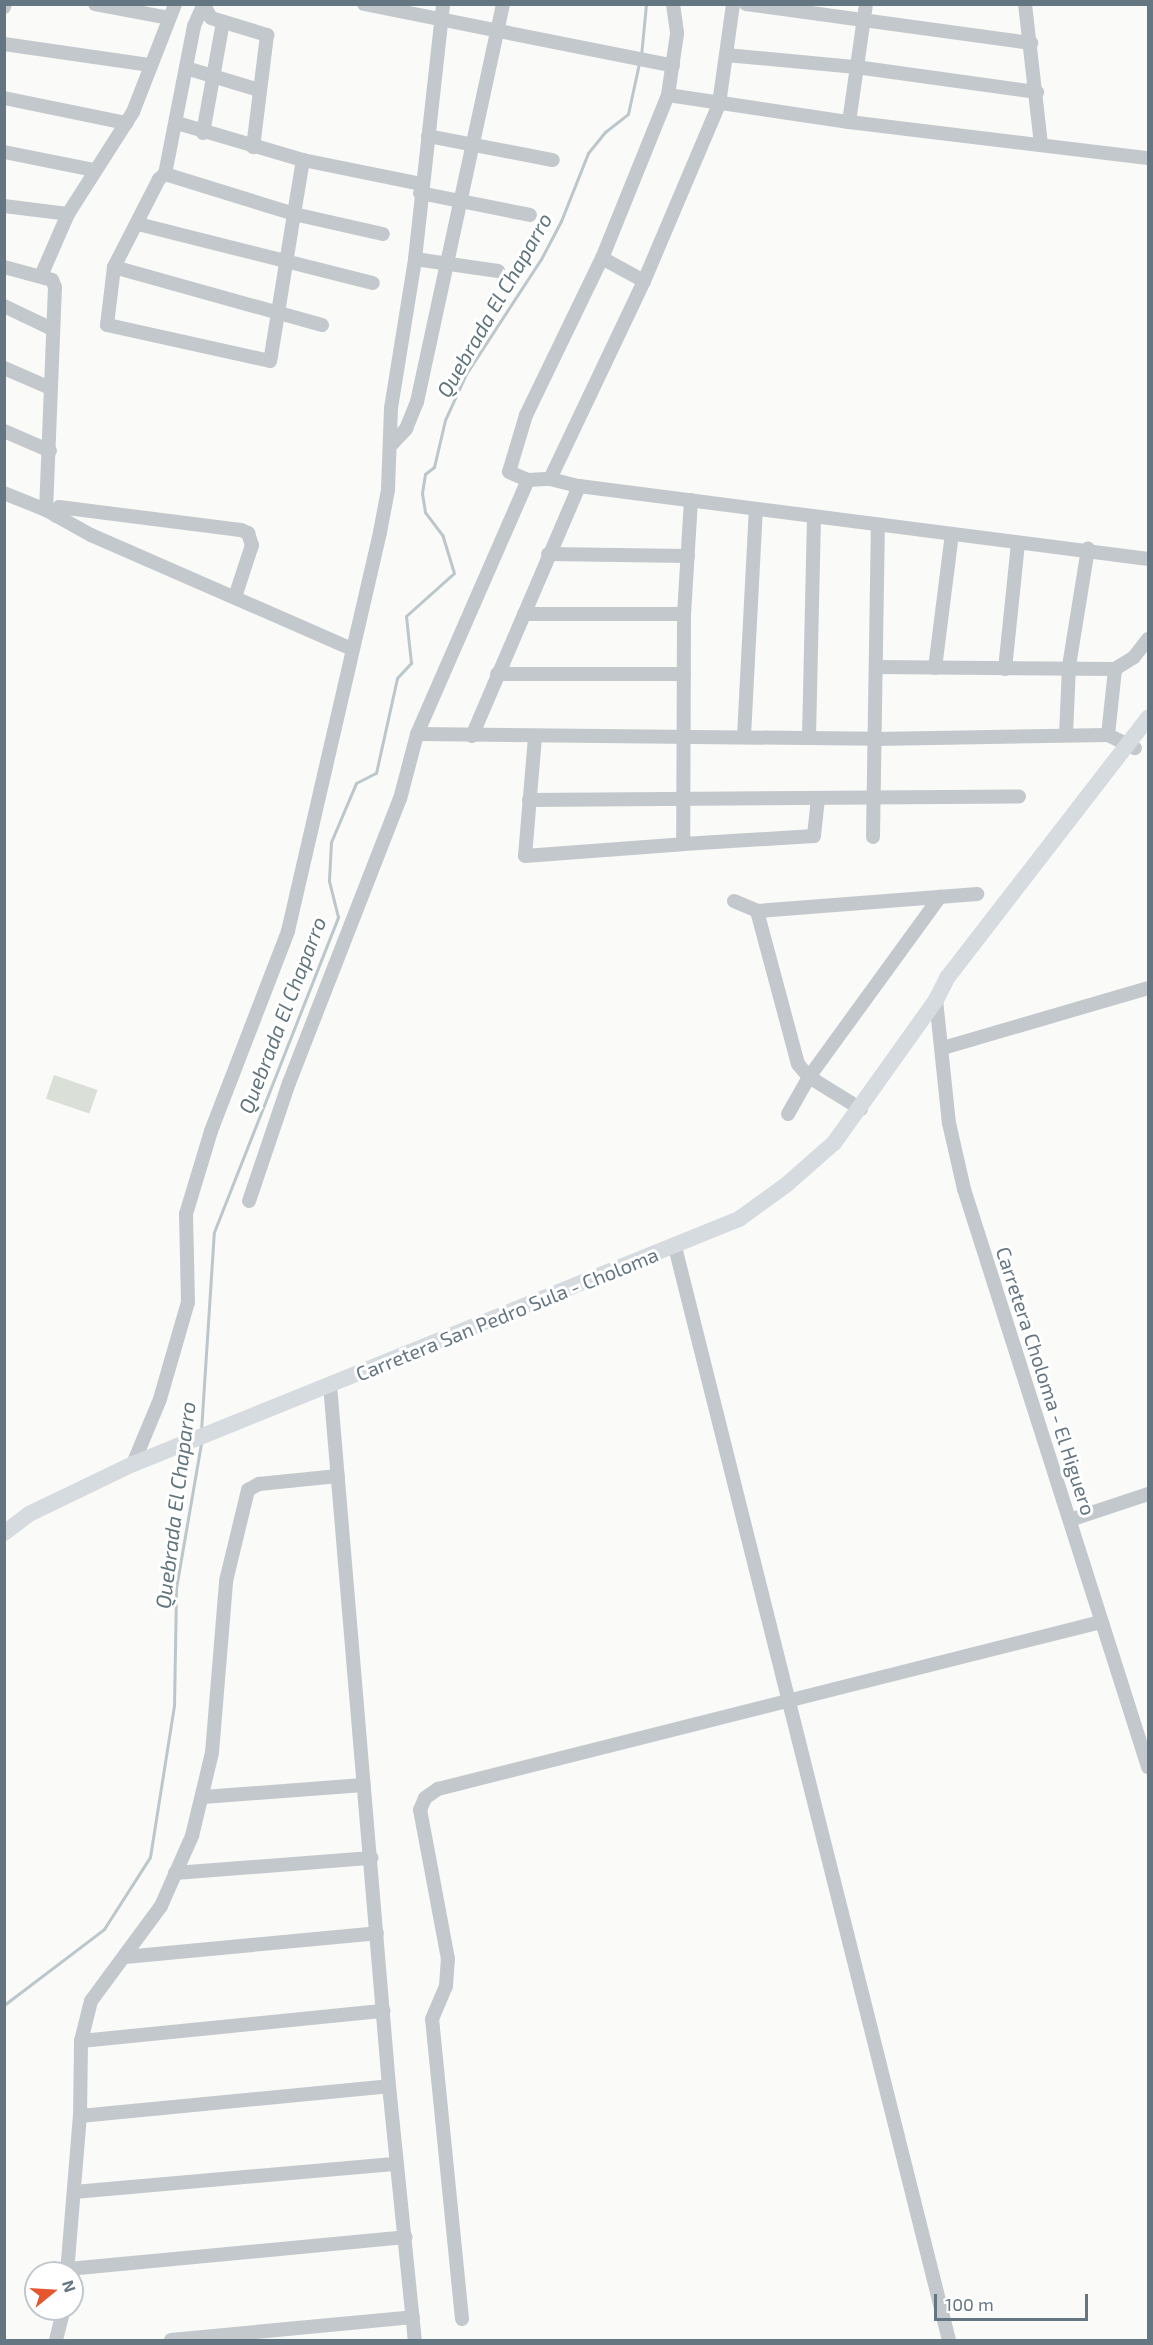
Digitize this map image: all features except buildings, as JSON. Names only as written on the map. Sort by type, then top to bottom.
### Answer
[{"type":"main road","name":"Carretera San Pedro Sula - Choloma","points":[[4,1533],[29,1514],[133,1464],[675,1247],[739,1219],[786,1185],[834,1143],[861,1109],[936,1000],[953,986],[1131,746],[1149,718]]},
{"type":"main road","name":"Carretera San Pedro Sula - Choloma","points":[[1131,746],[1149,730]]},
{"type":"street","points":[[95,4],[169,18]]},
{"type":"street","points":[[41,276],[68,214],[143,92],[150,65],[175,4]]},
{"type":"street","points":[[364,4],[673,66]]},
{"type":"street","points":[[133,1464],[160,1399],[188,1302],[186,1214],[211,1131],[288,931],[384,511],[392,444],[391,408],[416,260],[421,188],[443,4]]},
{"type":"street","points":[[392,444],[406,429],[417,402],[449,264],[503,4]]},
{"type":"street","points":[[673,4],[677,34],[668,94],[602,258],[548,363],[508,467],[512,476],[528,480],[550,479],[579,486],[814,518],[1018,543],[1088,549],[1149,560]]},
{"type":"street","points":[[550,479],[644,280],[719,104],[733,4]]},
{"type":"street","points":[[746,4],[1031,43]]},
{"type":"street","points":[[849,122],[866,4]]},
{"type":"street","points":[[1025,4],[1037,93],[1041,144]]},
{"type":"street","points":[[203,6],[211,18],[267,35],[253,147]]},
{"type":"street","points":[[203,6],[194,26],[177,123],[165,174],[159,178],[138,224],[114,267],[107,325],[265,362],[272,356],[303,160]]},
{"type":"street","points":[[202,133],[223,22]]},
{"type":"street","points":[[4,44],[150,65]]},
{"type":"street","points":[[726,55],[856,67],[1037,93]]},
{"type":"street","points":[[186,68],[259,90]]},
{"type":"street","points":[[668,94],[719,104],[849,122],[1149,158]]},
{"type":"street","points":[[4,98],[126,123]]},
{"type":"street","points":[[177,123],[202,133],[421,188],[461,202],[530,214]]},
{"type":"street","points":[[428,136],[553,160]]},
{"type":"street","points":[[4,152],[93,170]]},
{"type":"street","points":[[165,174],[294,214],[383,234]]},
{"type":"street","points":[[4,206],[68,214]]},
{"type":"street","points":[[138,224],[287,264],[373,283]]},
{"type":"street","points":[[602,258],[644,280]]},
{"type":"street","points":[[416,260],[498,271]]},
{"type":"street","points":[[4,267],[52,280],[55,287],[51,328],[51,513]]},
{"type":"street","points":[[114,267],[278,315],[322,325]]},
{"type":"street","points":[[4,306],[51,328]]},
{"type":"street","points":[[4,368],[50,388]]},
{"type":"street","points":[[4,431],[50,451]]},
{"type":"street","points":[[249,1202],[289,1083],[400,799],[417,734],[528,480]]},
{"type":"street","points":[[472,736],[579,486]]},
{"type":"street","points":[[4,493],[51,513],[91,536],[352,649]]},
{"type":"street","points":[[683,844],[684,614],[691,500]]},
{"type":"street","points":[[51,513],[59,507],[242,530],[248,534],[252,544],[236,597]]},
{"type":"street","points":[[744,736],[756,509]]},
{"type":"street","points":[[809,737],[814,518]]},
{"type":"street","points":[[873,837],[878,525]]},
{"type":"street","points":[[935,668],[952,534]]},
{"type":"street","points":[[1005,669],[1018,543]]},
{"type":"street","points":[[1066,735],[1069,666],[1088,549]]},
{"type":"street","points":[[548,554],[688,556]]},
{"type":"street","points":[[524,614],[684,614]]},
{"type":"street","points":[[876,667],[1005,669],[1069,666],[1115,669],[1134,657],[1149,639]]},
{"type":"street","points":[[1108,735],[1115,669]]},
{"type":"street","points":[[497,674],[684,674]]},
{"type":"street","points":[[417,734],[875,739],[1108,735],[1131,746]]},
{"type":"street","points":[[535,737],[525,856],[813,836],[818,798]]},
{"type":"street","points":[[529,800],[682,797],[1019,797]]},
{"type":"street","points":[[734,901],[757,911],[977,894]]},
{"type":"street","points":[[788,1114],[809,1077],[940,897]]},
{"type":"street","points":[[757,911],[798,1064],[809,1077],[861,1109]]},
{"type":"street","points":[[943,1048],[1149,988]]},
{"type":"street","name":"Carretera Choloma - El Higuero","points":[[936,1000],[943,1048],[948,1123],[964,1189],[1149,1767]]},
{"type":"street","points":[[675,1247],[786,1701],[949,2340]]},
{"type":"street","points":[[330,1385],[389,2086],[415,2340]]},
{"type":"street","points":[[69,2261],[80,2116],[81,2041],[91,2001],[161,1906],[203,1797],[217,1707],[226,1581],[248,1490],[259,1484],[338,1476]]},
{"type":"street","points":[[1070,1520],[1149,1494]]},
{"type":"street","points":[[462,2319],[432,2019],[446,1986],[448,1959],[420,1810],[425,1798],[438,1789],[1101,1622]]},
{"type":"street","points":[[203,1797],[364,1785]]},
{"type":"street","points":[[175,1874],[371,1858]]},
{"type":"street","points":[[125,1957],[377,1933]]},
{"type":"street","points":[[81,2041],[384,2011]]},
{"type":"street","points":[[80,2116],[389,2086]]},
{"type":"street","points":[[74,2192],[397,2164]]},
{"type":"street","points":[[84,2269],[405,2237]]},
{"type":"street","points":[[171,2340],[413,2317]]},
{"type":"street","points":[[56,2340],[61,2321]]},
{"type":"shaded area","points":[[54,1075],[97,1090],[89,1114],[46,1099]]},
{"type":"waterway","name":"Quebrada El Chaparro","points":[[641,56],[646,4]]},
{"type":"waterway","name":"Quebrada El Chaparro","points":[[201,1431],[214,1232],[338,917],[329,880],[331,842],[356,783],[376,773],[397,678],[411,663],[406,616],[454,573],[443,536],[425,512],[422,493],[425,474],[434,467],[445,420],[466,374],[541,259],[561,221],[588,153],[605,132],[628,114],[639,63]]},
{"type":"waterway","name":"Quebrada El Chaparro","points":[[4,2005],[104,1929],[150,1857],[174,1706],[176,1588],[201,1444]]}]
